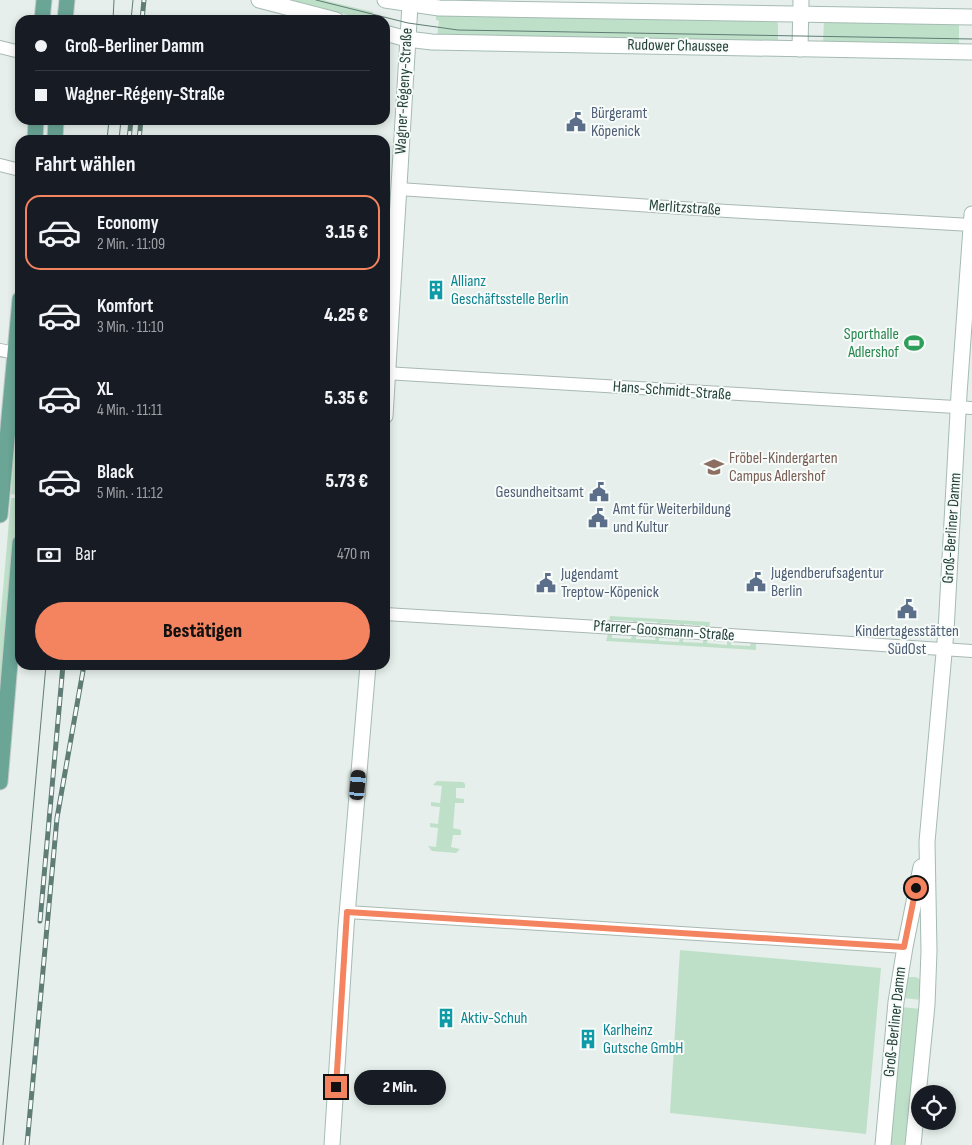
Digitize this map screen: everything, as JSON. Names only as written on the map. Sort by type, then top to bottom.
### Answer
[{"type":"main road","points":[[42,15],[44,0]]},
{"type":"main road","points":[[66,15],[67,0]]},
{"type":"main road","points":[[259,0],[317,15]]},
{"type":"main road","points":[[385,0],[410,2],[439,8],[800,7],[972,17]]},
{"type":"main road","name":"Wagner-Régeny-Straße","points":[[390,316],[410,2]]},
{"type":"main road","points":[[800,7],[800,49]]},
{"type":"main road","name":"Rudower Chaussee","points":[[390,34],[432,42],[972,52]]},
{"type":"main road","name":"Groß-Berliner Damm","points":[[913,1145],[927,1005],[929,951],[927,842],[965,407],[972,214]]},
{"type":"main road","points":[[0,515],[11,352],[15,328]]},
{"type":"main road","points":[[0,782],[15,604]]},
{"type":"main road","points":[[332,1145],[347,912],[368,670]]},
{"type":"main road","name":"Groß-Berliner Damm","points":[[883,1145],[896,1002],[904,947],[927,842]]},
{"type":"main road","points":[[904,947],[929,951]]},
{"type":"street","points":[[0,47],[15,51]]},
{"type":"street","points":[[0,165],[15,169]]},
{"type":"street","name":"Merlitzstraße","points":[[399,189],[727,211],[971,230]]},
{"type":"street","name":"Hans-Schmidt-Straße","points":[[390,373],[965,407]]},
{"type":"street","name":"Pfarrer-Goosmann-Straße","points":[[390,614],[696,632],[972,651]]},
{"type":"street","points":[[347,912],[904,947]]},
{"type":"green space","points":[[283,0],[323,0],[373,12],[372,15],[347,15]]},
{"type":"green space","points":[[436,13],[775,19],[778,24],[778,43],[437,37],[439,21],[436,20]]},
{"type":"green space","points":[[824,20],[959,23],[959,47],[823,44]]},
{"type":"green space","points":[[15,446],[15,495],[11,494]]},
{"type":"green space","points":[[11,498],[15,498],[15,533],[0,710],[0,624]]},
{"type":"green space","points":[[610,616],[710,622],[709,629],[704,629],[704,626],[684,624],[684,628],[680,624],[661,623],[660,626],[657,626],[657,622],[637,621],[636,625],[633,624],[633,621],[613,620],[612,623],[609,623]]},
{"type":"green space","points":[[608,634],[612,634],[612,638],[631,639],[632,635],[636,636],[636,639],[655,640],[656,637],[659,637],[659,641],[679,642],[680,638],[683,639],[683,642],[703,643],[703,640],[707,640],[707,643],[727,645],[727,641],[731,642],[731,645],[750,646],[751,643],[756,643],[756,650],[606,641]]},
{"type":"green space","points":[[437,781],[463,782],[465,784],[465,788],[456,788],[456,798],[464,799],[464,803],[455,803],[453,828],[461,830],[461,835],[453,835],[451,847],[460,849],[456,853],[432,851],[428,846],[436,847],[438,828],[430,827],[430,823],[438,824],[440,807],[431,806],[431,802],[440,803],[442,786],[433,785]]},
{"type":"green space","points":[[680,950],[881,968],[866,1134],[670,1113]]},
{"type":"green space","points":[[916,977],[921,980],[922,1000],[902,998],[907,978]]},
{"type":"green space","points":[[901,1007],[921,1009],[914,1085],[911,1085],[908,1145],[888,1145]]},
{"type":"tram line","points":[[113,15],[114,0]]},
{"type":"tram line","points":[[132,15],[133,0]]},
{"type":"tram line","points":[[316,0],[376,15]]},
{"type":"tram line","points":[[390,18],[458,30],[972,39]]},
{"type":"tram line","points":[[108,125],[108,135]]},
{"type":"tram line","points":[[120,125],[120,135]]},
{"type":"tram line","points":[[3,1145],[46,670]]},
{"type":"railway","points":[[142,15],[144,0]]},
{"type":"railway","points":[[130,125],[130,135]]},
{"type":"railway","points":[[140,125],[140,135]]},
{"type":"railway","points":[[40,921],[63,670]]},
{"type":"railway","points":[[27,1145],[57,818],[83,670]]},
{"type":"place","name":"Bürgeramt Köpenick","points":[[576,122]]},
{"type":"place","name":"Allianz Geschäftsstelle Berlin","points":[[436,290]]},
{"type":"place","name":"Sporthalle Adlershof","points":[[914,343]]},
{"type":"place","name":"Fröbel-Kindergarten Campus Adlershof","points":[[714,467]]},
{"type":"place","name":"Gesundheitsamt","points":[[599,492]]},
{"type":"place","name":"Amt für Weiterbildung und Kultur","points":[[598,518]]},
{"type":"place","name":"Jugendberufsagentur Berlin","points":[[756,582]]},
{"type":"place","name":"Jugendamt Treptow-Köpenick","points":[[546,583]]},
{"type":"place","name":"Kindertagesstätten SüdOst","points":[[907,609]]},
{"type":"place","name":"Aktiv-Schuh","points":[[446,1018]]},
{"type":"place","name":"Karlheinz Gutsche GmbH","points":[[588,1039]]},
{"type":"route","points":[[336,1087],[347,912],[904,947],[916,888]]}]
